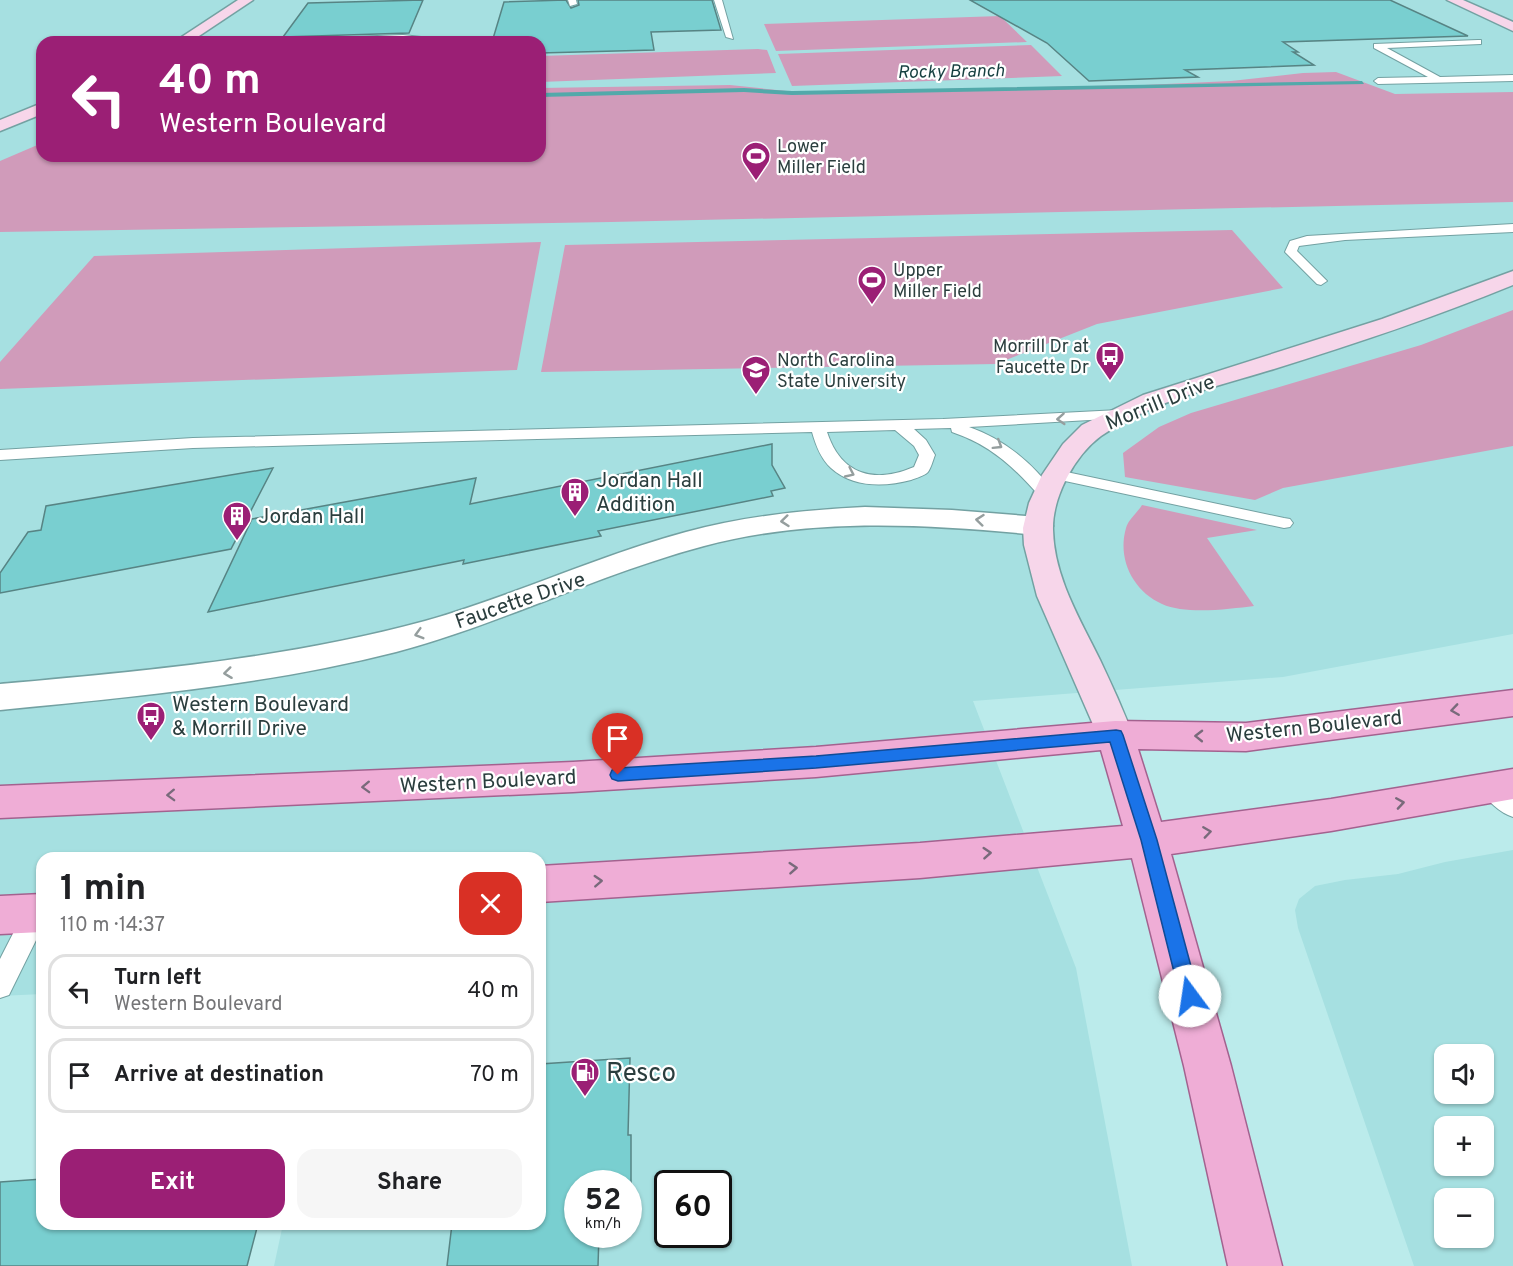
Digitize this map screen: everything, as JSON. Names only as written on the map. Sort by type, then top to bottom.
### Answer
[{"type":"main road","name":"Western Boulevard","points":[[0,802],[585,777],[816,762],[1116,735],[1246,737],[1513,703]]},
{"type":"main road","points":[[1116,735],[1149,840],[1256,1266]]},
{"type":"main road","points":[[546,884],[763,871],[1149,840],[1506,793]]},
{"type":"street","points":[[190,36],[247,0]]},
{"type":"street","points":[[1452,0],[1513,27]]},
{"type":"street","points":[[0,126],[36,111]]},
{"type":"street","name":"Morrill Drive","points":[[1116,735],[1047,581],[1038,542],[1040,512],[1052,484],[1072,450],[1090,432],[1119,415],[1172,394],[1390,324],[1513,277]]},
{"type":"street","name":"Faucette Drive","points":[[0,697],[249,671],[325,657],[462,621],[692,539],[772,523],[829,518],[958,518],[1038,526]]},
{"type":"lane","points":[[718,0],[730,37]]},
{"type":"lane","points":[[1441,81],[1377,46],[1478,42]]},
{"type":"lane","points":[[1378,81],[1513,78]]},
{"type":"lane","points":[[1321,282],[1292,252],[1294,244],[1307,240],[1345,236],[1513,228]]},
{"type":"lane","points":[[0,454],[205,442],[819,428],[1119,415]]},
{"type":"lane","points":[[944,424],[981,436],[1004,449],[1052,484],[1284,523]]},
{"type":"lane","points":[[819,428],[827,454],[839,468],[861,478],[888,481],[909,476],[921,470],[927,455],[920,443],[899,425]]},
{"type":"lane","points":[[0,986],[26,914]]},
{"type":"shaded area","name":"North Carolina State University","points":[[0,0],[1513,0],[1513,634],[1283,677],[973,701],[1076,968],[1132,1266],[274,1266],[282,1230],[546,1230],[546,852],[36,852],[36,994],[0,996]]},
{"type":"shaded area","points":[[1000,16],[1027,42],[776,51],[764,24]]},
{"type":"shaded area","points":[[1031,45],[1062,76],[792,86],[778,54]]},
{"type":"shaded area","points":[[758,49],[767,50],[776,73],[546,82],[546,56]]},
{"type":"shaded area","name":"Lower Miller Field","points":[[1336,72],[1395,94],[1513,92],[1513,202],[611,222],[0,232],[0,161],[36,146],[36,162],[546,162],[546,88],[730,85],[796,92],[1144,85],[1231,81],[1303,73]]},
{"type":"shaded area","name":"Upper Miller Field","points":[[1232,230],[1283,288],[1097,324],[996,364],[541,372],[565,245]]},
{"type":"shaded area","points":[[541,242],[517,370],[0,389],[0,362],[94,256]]},
{"type":"shaded area","points":[[1513,310],[1513,446],[1283,488],[1255,500],[1125,477],[1123,453],[1159,427],[1191,413],[1421,345]]},
{"type":"shaded area","points":[[1142,505],[1257,530],[1207,538],[1254,606],[1208,610],[1183,609],[1162,604],[1143,591],[1130,573],[1124,551],[1127,525]]},
{"type":"shaded area","points":[[1513,850],[1513,1266],[1414,1266],[1298,928],[1295,910],[1299,899],[1315,886],[1398,874],[1445,862]]},
{"type":"building","points":[[423,0],[409,33],[284,36],[308,3]]},
{"type":"building","points":[[566,0],[571,8],[579,5],[578,0],[712,0],[721,30],[651,32],[654,50],[546,53],[546,36],[494,36],[504,2]]},
{"type":"building","points":[[970,0],[1390,0],[1468,36],[1283,42],[1298,52],[1293,52],[1314,65],[1185,70],[1198,77],[1089,81],[1047,43]]},
{"type":"building","points":[[772,444],[772,465],[785,488],[771,491],[773,496],[598,531],[601,536],[463,564],[464,560],[208,612],[252,519],[476,478],[470,504]]},
{"type":"building","points":[[273,468],[231,549],[0,593],[0,573],[28,532],[41,530],[46,506]]},
{"type":"building","points":[[630,1058],[628,1135],[631,1135],[631,1170],[564,1170],[564,1248],[599,1248],[598,1266],[447,1266],[451,1230],[546,1230],[546,1064]]},
{"type":"building","points":[[36,1179],[36,1230],[256,1230],[247,1266],[0,1266],[0,1182]]},
{"type":"waterway","name":"Rocky Branch","points":[[546,95],[744,90],[792,93],[1362,83]]},
{"type":"place","name":"Lower Miller Field","points":[[756,182]]},
{"type":"place","name":"Upper Miller Field","points":[[872,306]]},
{"type":"place","name":"Morrill Dr at Faucette Dr","points":[[1110,382]]},
{"type":"place","name":"North Carolina State University","points":[[756,396]]},
{"type":"place","name":"Jordan Hall Addition","points":[[575,518]]},
{"type":"place","name":"Jordan Hall","points":[[237,542]]},
{"type":"place","name":"Western Boulevard & Morrill Drive","points":[[151,742]]},
{"type":"place","name":"Resco","points":[[585,1098]]},
{"type":"route","points":[[618,775],[816,762],[1116,735],[1149,840],[1190,996]]}]
